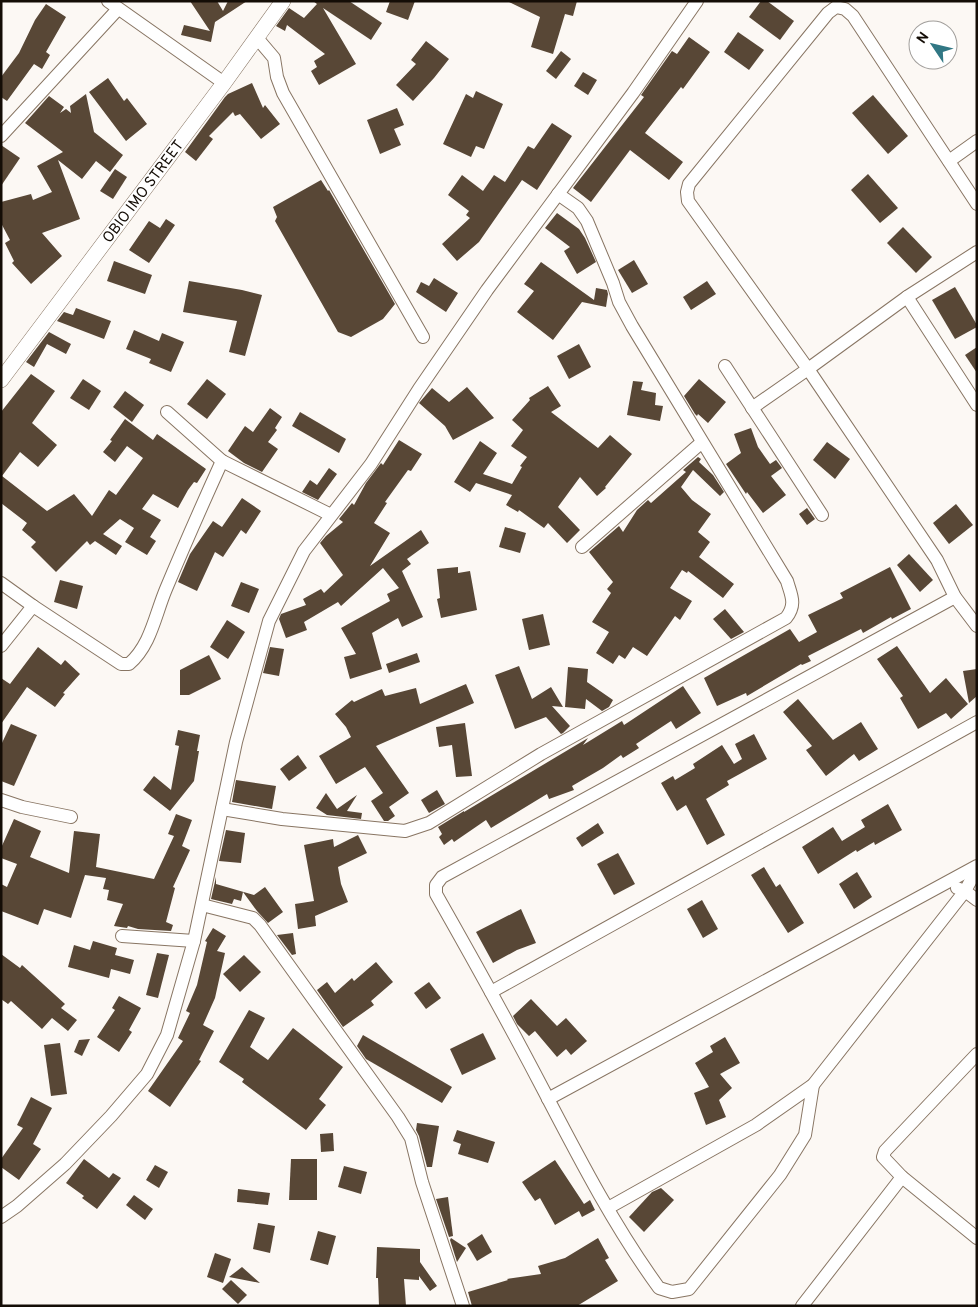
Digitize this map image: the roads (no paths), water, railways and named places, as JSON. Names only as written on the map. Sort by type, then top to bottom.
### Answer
[{"type":"street","name":"OBIO IMO STREET","points":[[1,380],[224,83],[283,1]]},
{"type":"street","points":[[1,1217],[17,1206],[65,1164],[111,1116],[147,1074],[168,1035],[194,941],[236,742],[270,621],[304,551],[371,464],[419,389],[487,290],[633,93],[697,1]]},
{"type":"street","points":[[1,136],[113,5],[224,83]]},
{"type":"street","points":[[977,204],[853,16],[845,9],[836,7],[828,13],[689,184],[687,192],[688,201],[808,369],[937,560],[955,597],[977,626]]},
{"type":"street","points":[[257,38],[272,53],[283,94],[423,337]]},
{"type":"street","points":[[949,162],[977,142]]},
{"type":"street","points":[[222,809],[282,819],[405,831],[429,823],[541,754],[786,618],[792,611],[793,602],[787,581],[701,443],[619,302],[613,282],[588,221],[578,208],[558,194]]},
{"type":"street","points":[[752,408],[907,297],[977,252]]},
{"type":"street","points":[[907,297],[977,405]]},
{"type":"street","points":[[725,366],[822,515]]},
{"type":"street","points":[[167,412],[222,461],[331,515]]},
{"type":"street","points":[[582,547],[701,443]]},
{"type":"street","points":[[1,583],[120,664],[129,664],[136,658],[147,641],[165,591],[222,461]]},
{"type":"street","points":[[813,1086],[805,1135],[780,1174],[688,1288],[672,1292],[659,1288],[608,1208],[571,1144],[491,992],[436,894],[436,885],[442,877],[955,597]]},
{"type":"street","points":[[1,646],[33,606]]},
{"type":"street","points":[[491,992],[977,722]]},
{"type":"street","points":[[1,800],[22,807],[71,817]]},
{"type":"street","points":[[548,1099],[977,868]]},
{"type":"street","points":[[608,1208],[756,1125],[813,1086],[964,891],[977,868]]},
{"type":"street","points":[[945,884],[964,891],[977,900]]},
{"type":"street","points":[[202,905],[253,918],[260,925],[398,1118],[411,1138],[422,1182],[463,1306]]},
{"type":"street","points":[[122,936],[194,941]]},
{"type":"street","points":[[975,1060],[885,1150],[883,1157],[902,1177],[977,1238]]},
{"type":"street","points":[[802,1306],[902,1177]]}]
